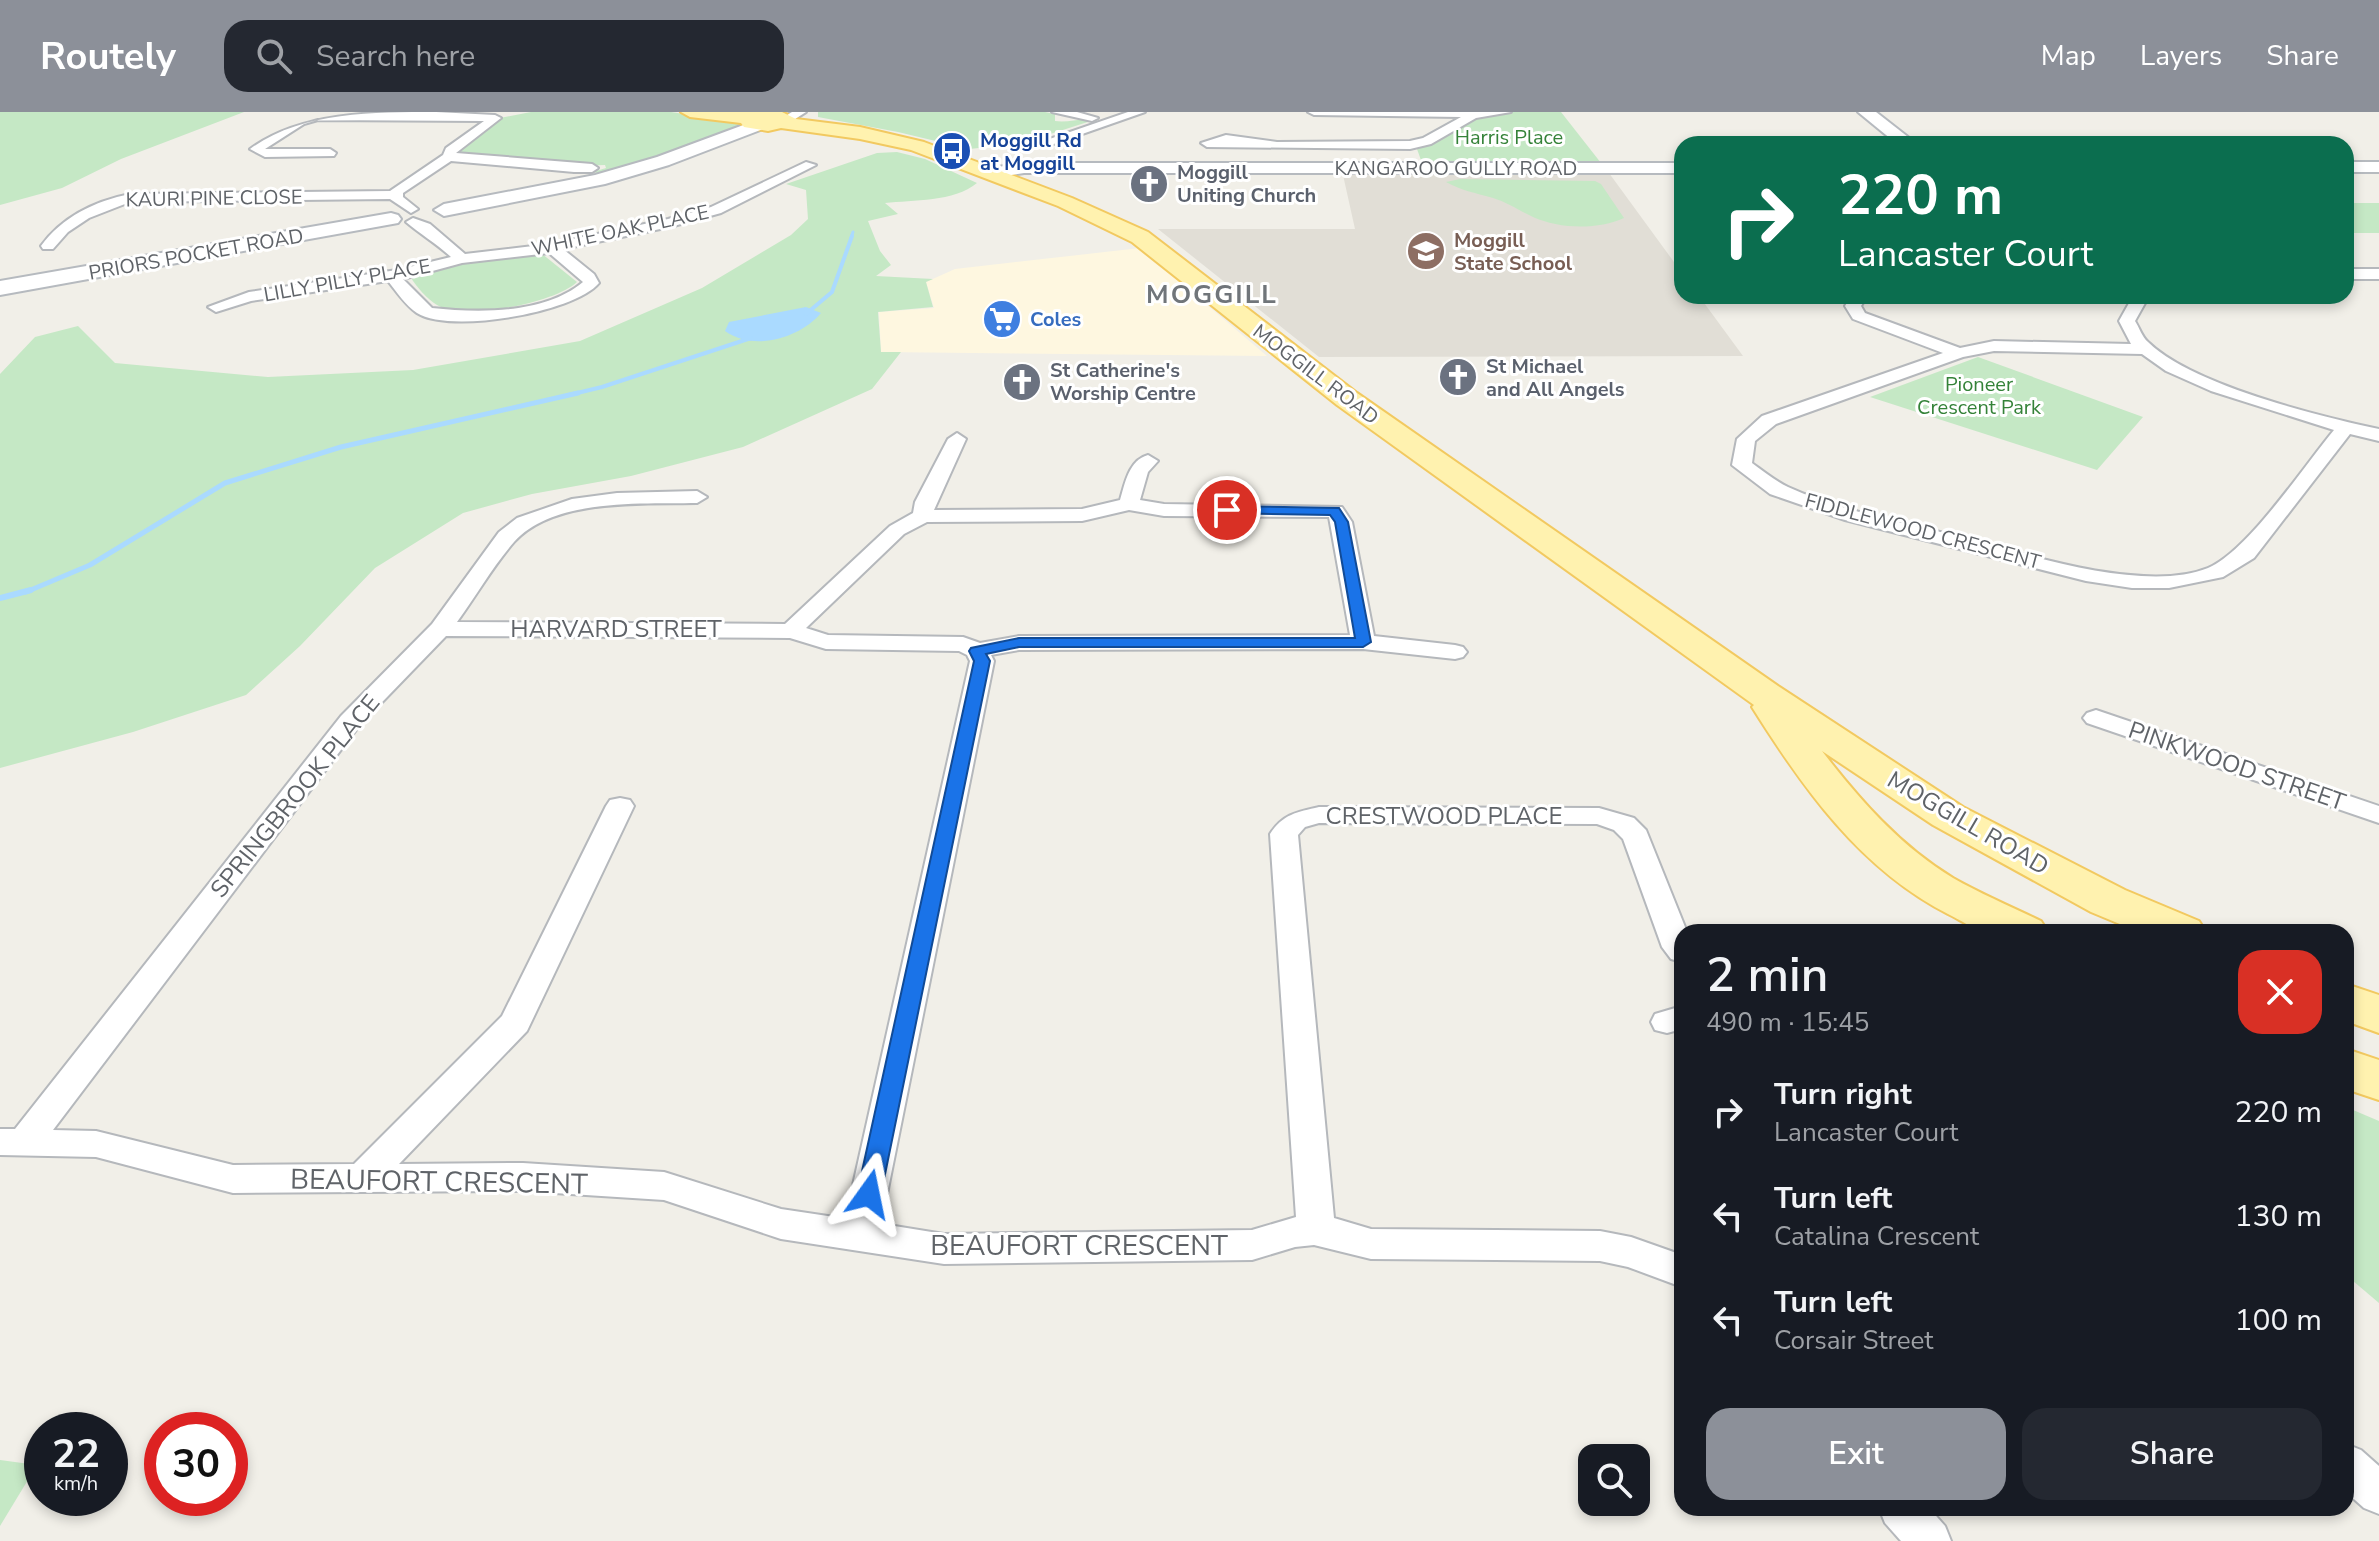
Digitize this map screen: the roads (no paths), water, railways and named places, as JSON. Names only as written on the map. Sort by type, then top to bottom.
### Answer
[{"type":"main road","name":"MOGGILL ROAD","points":[[690,112],[777,118],[897,141],[991,173],[1103,218],[1140,237],[1334,390],[1764,694],[1948,816],[2108,901],[2163,924]]},
{"type":"main road","points":[[1866,112],[1898,136]]},
{"type":"main road","name":"PRIORS POCKET ROAD","points":[[0,288],[391,219],[443,213],[598,180],[663,161],[777,118]]},
{"type":"main road","points":[[2354,167],[2379,167]]},
{"type":"main road","name":"KANGAROO GULLY ROAD","points":[[991,173],[1024,168],[1674,168]]},
{"type":"main road","name":"MOGGILL ROAD","points":[[1764,694],[1800,753],[1861,823],[1894,855],[1934,887],[2008,924]]},
{"type":"main road","points":[[1861,823],[1874,794],[1902,786]]},
{"type":"main road","points":[[2354,1004],[2379,1015]]},
{"type":"main road","points":[[2354,1071],[2379,1081]]},
{"type":"street","points":[[1058,112],[1092,118]]},
{"type":"street","points":[[1041,144],[1139,112]]},
{"type":"street","points":[[1314,112],[1445,112],[1473,115],[1505,112]]},
{"type":"street","points":[[330,153],[256,151],[300,122],[317,115],[495,118],[450,151],[449,157]]},
{"type":"street","points":[[1277,146],[1410,145],[1427,141],[1473,115]]},
{"type":"street","points":[[470,258],[425,227],[395,195],[437,162],[449,157],[592,168]]},
{"type":"street","name":"WHITE OAK PLACE","points":[[470,258],[552,248],[696,217],[749,196],[755,190],[810,165]]},
{"type":"street","name":"KAURI PINE CLOSE","points":[[48,246],[55,236],[70,225],[113,202],[130,198],[395,195]]},
{"type":"street","points":[[443,213],[439,225],[470,258]]},
{"type":"street","points":[[397,275],[395,280],[422,309],[429,312],[504,313],[557,303],[591,283],[589,277],[552,248]]},
{"type":"street","name":"LILLY PILLY PLACE","points":[[216,307],[249,297],[397,275],[470,258]]},
{"type":"street","points":[[2354,275],[2376,276]]},
{"type":"street","points":[[1854,304],[1859,316],[1959,353]]},
{"type":"street","points":[[2134,304],[2129,309],[2127,322],[2133,335],[2147,349],[2192,376],[2237,397],[2379,435]]},
{"type":"street","name":"FIDDLEWOOD CRESCENT","points":[[2147,349],[1994,346],[1959,353],[1769,420],[1746,439],[1742,465],[1779,491],[1849,514],[2077,573],[2117,580],[2157,582],[2197,579],[2228,569],[2246,553],[2345,428]]},
{"type":"street","points":[[923,516],[925,502],[957,439]]},
{"type":"street","points":[[1129,504],[1139,471],[1148,461]]},
{"type":"street","name":"SPRINGBROOK PLACE","points":[[12,1142],[350,721],[440,629],[507,537],[524,522],[546,512],[588,501],[697,497]]},
{"type":"street","points":[[792,631],[814,605],[897,530],[923,516],[1082,515],[1129,504],[1164,510],[1335,511],[1342,522],[1363,642]]},
{"type":"street","name":"HARVARD STREET","points":[[440,629],[792,631],[826,642],[963,644],[977,651]]},
{"type":"street","points":[[853,1236],[869,1194],[976,692],[982,661],[977,651],[1019,643],[1363,642],[1406,644],[1455,652]]},
{"type":"street","name":"PINKWOOD STREET","points":[[2096,718],[2379,815]]},
{"type":"street","points":[[363,1178],[515,1023],[620,806]]},
{"type":"street","name":"CRESTWOOD PLACE","points":[[1316,1231],[1284,834],[1295,821],[1319,815],[1599,816],[1624,824],[1636,836],[1674,939]]},
{"type":"street","name":"BEAUFORT CRESCENT","points":[[12,1142],[96,1144],[233,1179],[523,1177],[664,1186],[781,1224],[944,1249],[1252,1245],[1295,1232],[1316,1231],[1336,1233],[1371,1244],[1600,1246],[1631,1252],[1674,1268]]},
{"type":"street","points":[[2354,1471],[2379,1494]]},
{"type":"street","points":[[1908,1516],[1929,1541]]},
{"type":"water","points":[[806,307],[821,313],[801,329],[776,339],[749,341],[725,331],[729,322]]},
{"type":"waterway","points":[[851,238],[853,232]]},
{"type":"waterway","points":[[806,314],[832,292],[852,236]]},
{"type":"waterway","points":[[569,395],[751,338]]},
{"type":"waterway","points":[[30,590],[90,565],[225,483],[341,447],[578,393]]},
{"type":"waterway","points":[[0,598],[30,590]]},
{"type":"waterway","points":[[26,592],[30,590]]},
{"type":"place","name":"Moggill Rd at Moggill","points":[[952,151]]},
{"type":"place","name":"Moggill Uniting Church","points":[[1149,184]]},
{"type":"place","name":"Moggill State School","points":[[1426,251]]},
{"type":"place","name":"Coles","points":[[1002,319]]},
{"type":"place","name":"St Michael and All Angels","points":[[1458,377]]},
{"type":"place","name":"St Catherine's Worship Centre","points":[[1022,382]]},
{"type":"district","name":"MOGGILL","points":[[1212,294]]},
{"type":"park label","name":"Harris Place","points":[[1509,137]]},
{"type":"park label","name":"Pioneer Crescent Park","points":[[1979,396]]}]
